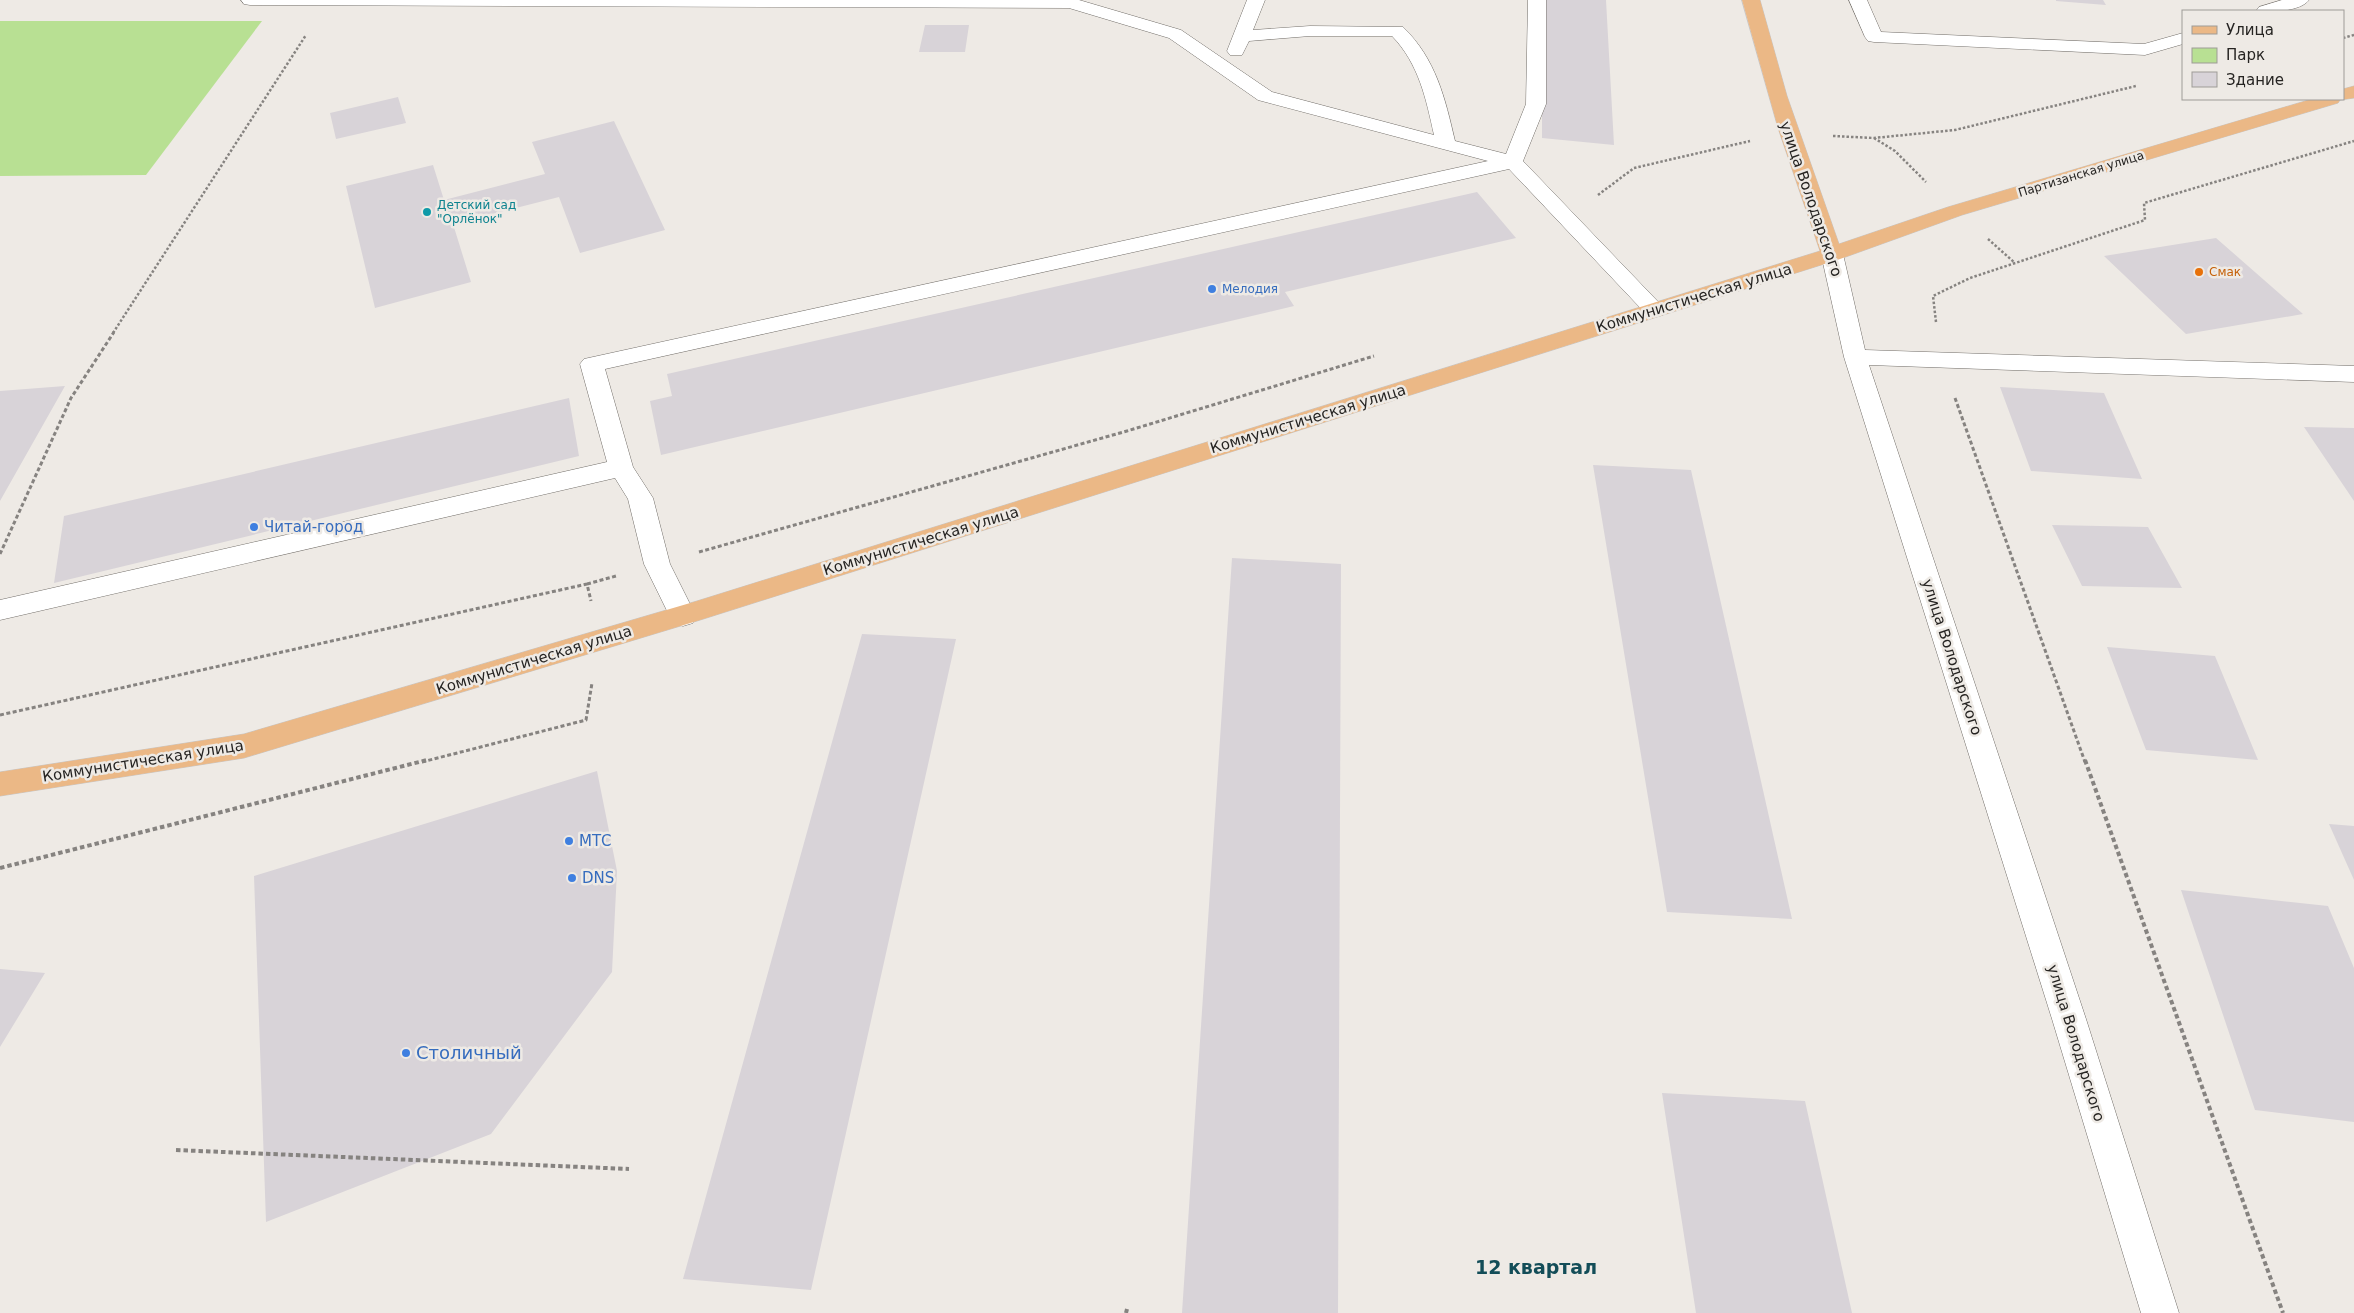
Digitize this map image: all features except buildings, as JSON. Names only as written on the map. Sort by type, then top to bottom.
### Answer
[{"type":"main road","name":"улица Володарского","points":[[1751,0],[1765,57],[1788,133],[1832,254]]},
{"type":"main road","name":"Партизанская улица","points":[[1832,254],[1955,211],[2328,100]]},
{"type":"main road","name":"Коммунистическая улица","points":[[0,784],[244,746],[683,616],[1832,254]]},
{"type":"street","points":[[250,0],[1034,1],[1070,3],[1175,34],[1265,96],[1513,162],[1568,218],[1624,280],[1655,310]]},
{"type":"street","points":[[1229,71],[1256,0]]},
{"type":"street","points":[[1513,162],[1536,104],[1537,0]]},
{"type":"street","points":[[1858,0],[1874,37],[2145,50],[2182,38]]},
{"type":"street","points":[[2268,10],[2300,0]]},
{"type":"street","points":[[1242,36],[1310,31],[1397,31],[1411,43],[1428,73],[1446,144]]},
{"type":"street","points":[[683,616],[657,564],[640,498],[621,468],[592,364],[1513,162]]},
{"type":"street","name":"улица Володарского","points":[[1832,254],[1855,357],[2066,1010],[2160,1313]]},
{"type":"street","points":[[1855,357],[1940,358],[2354,374]]},
{"type":"street","points":[[0,610],[621,468]]},
{"type":"path","points":[[0,554],[71,398],[328,1]]},
{"type":"path","points":[[1568,218],[1634,168],[1712,149],[1788,133],[1874,138],[1955,130],[2144,84]]},
{"type":"path","points":[[2283,1313],[1940,358],[1933,296],[1970,278],[2145,220],[2144,203],[2354,141]]},
{"type":"path","points":[[0,714],[587,584],[1127,431],[1375,355]]},
{"type":"path","points":[[0,868],[586,720],[600,641],[587,584]]},
{"type":"path","points":[[176,1150],[629,1169]]},
{"type":"green space","points":[[0,21],[262,21],[146,175],[0,176]]},
{"type":"place","name":"Детский сад \"Орлёнок\"","points":[[427,212]]},
{"type":"place","name":"Смак","points":[[2199,272]]},
{"type":"place","name":"Мелодия","points":[[1212,289]]},
{"type":"place","name":"Читай-город","points":[[254,527]]},
{"type":"place","name":"МТС","points":[[569,841]]},
{"type":"place","name":"DNS","points":[[572,878]]},
{"type":"place","name":"Столичный","points":[[406,1053]]},
{"type":"district","name":"12 квартал","points":[[1536,1267]]}]
